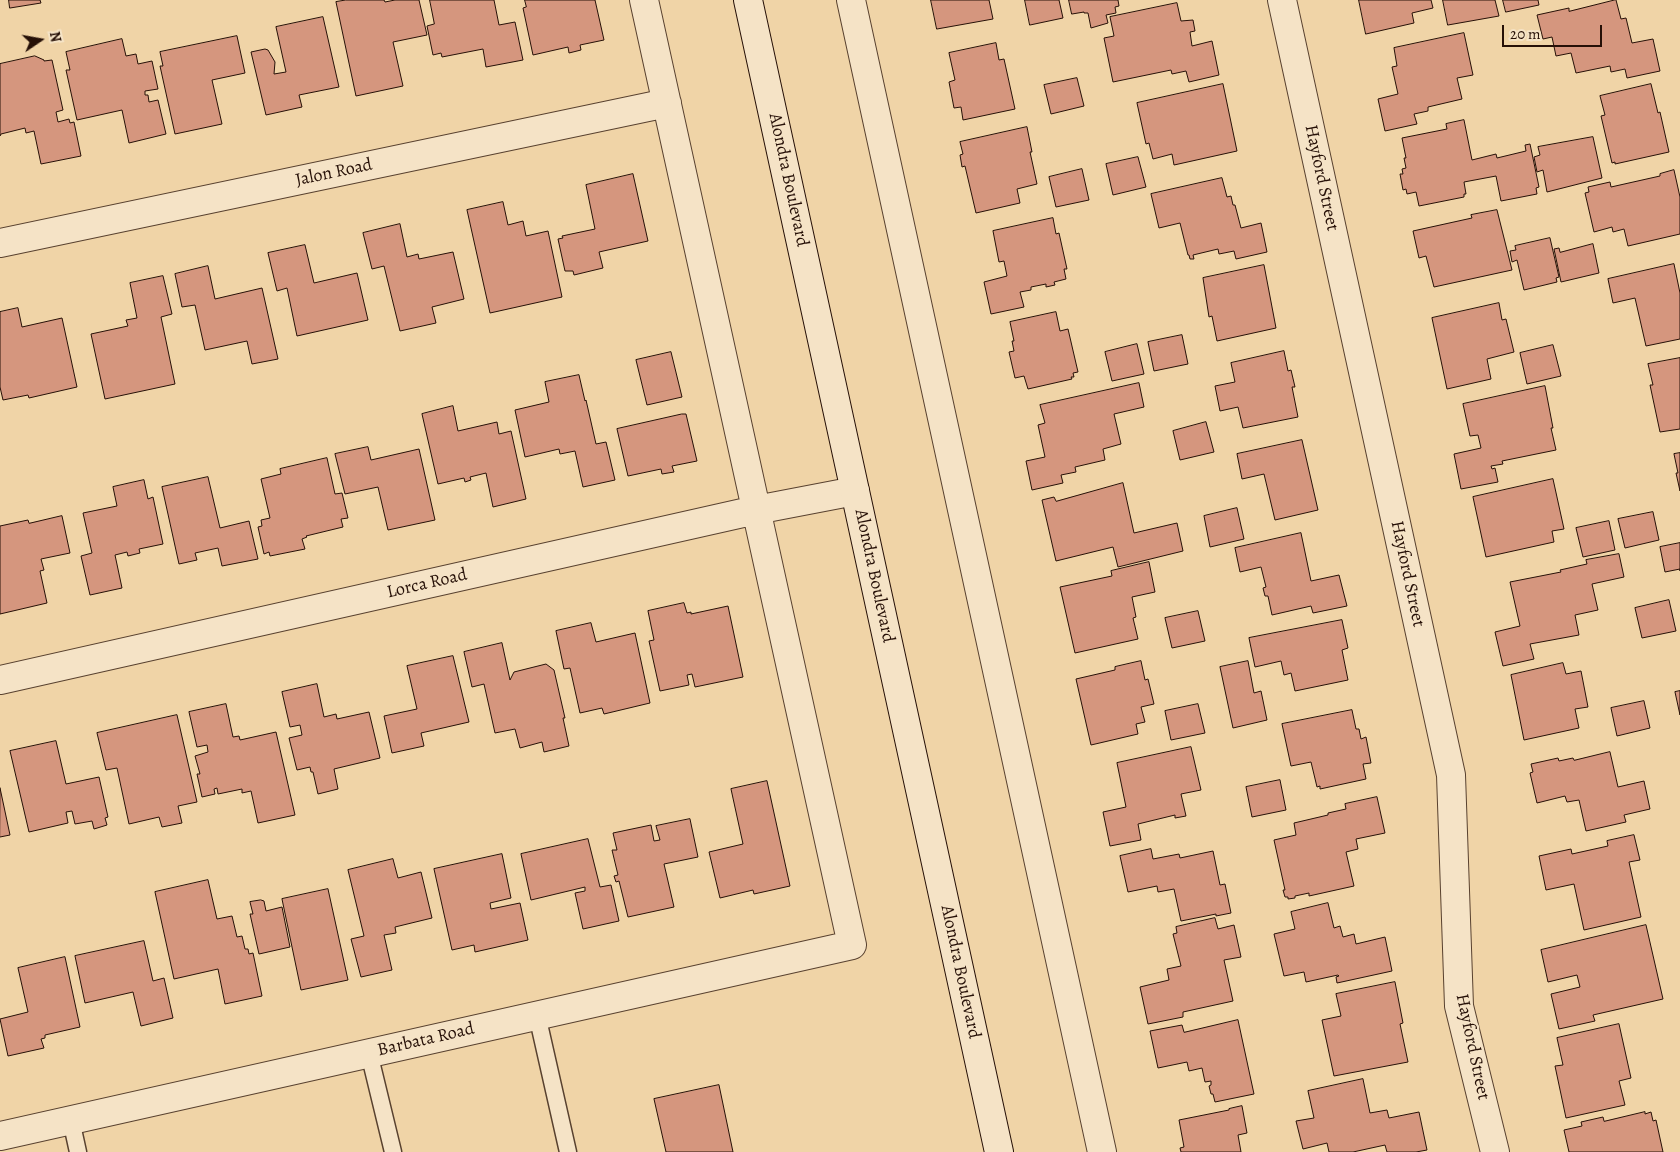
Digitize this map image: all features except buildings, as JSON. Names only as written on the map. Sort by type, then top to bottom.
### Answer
[{"type":"street","points":[[644,0],[756,510]]},
{"type":"street","name":"Alondra Boulevard","points":[[748,0],[999,1152]]},
{"type":"street","points":[[851,0],[1102,1152]]},
{"type":"street","name":"Hayford Street","points":[[1282,0],[1451,775],[1459,1006],[1495,1152]]},
{"type":"street","name":"Jalon Road","points":[[0,243],[667,103]]},
{"type":"street","name":"Lorca Road","points":[[0,680],[756,510],[855,490]]},
{"type":"street","name":"Barbata Road","points":[[0,1136],[852,945],[756,510]]},
{"type":"lane","points":[[536,1015],[568,1152]]},
{"type":"lane","points":[[369,1053],[393,1152]]},
{"type":"lane","points":[[71,1120],[78,1152]]}]
